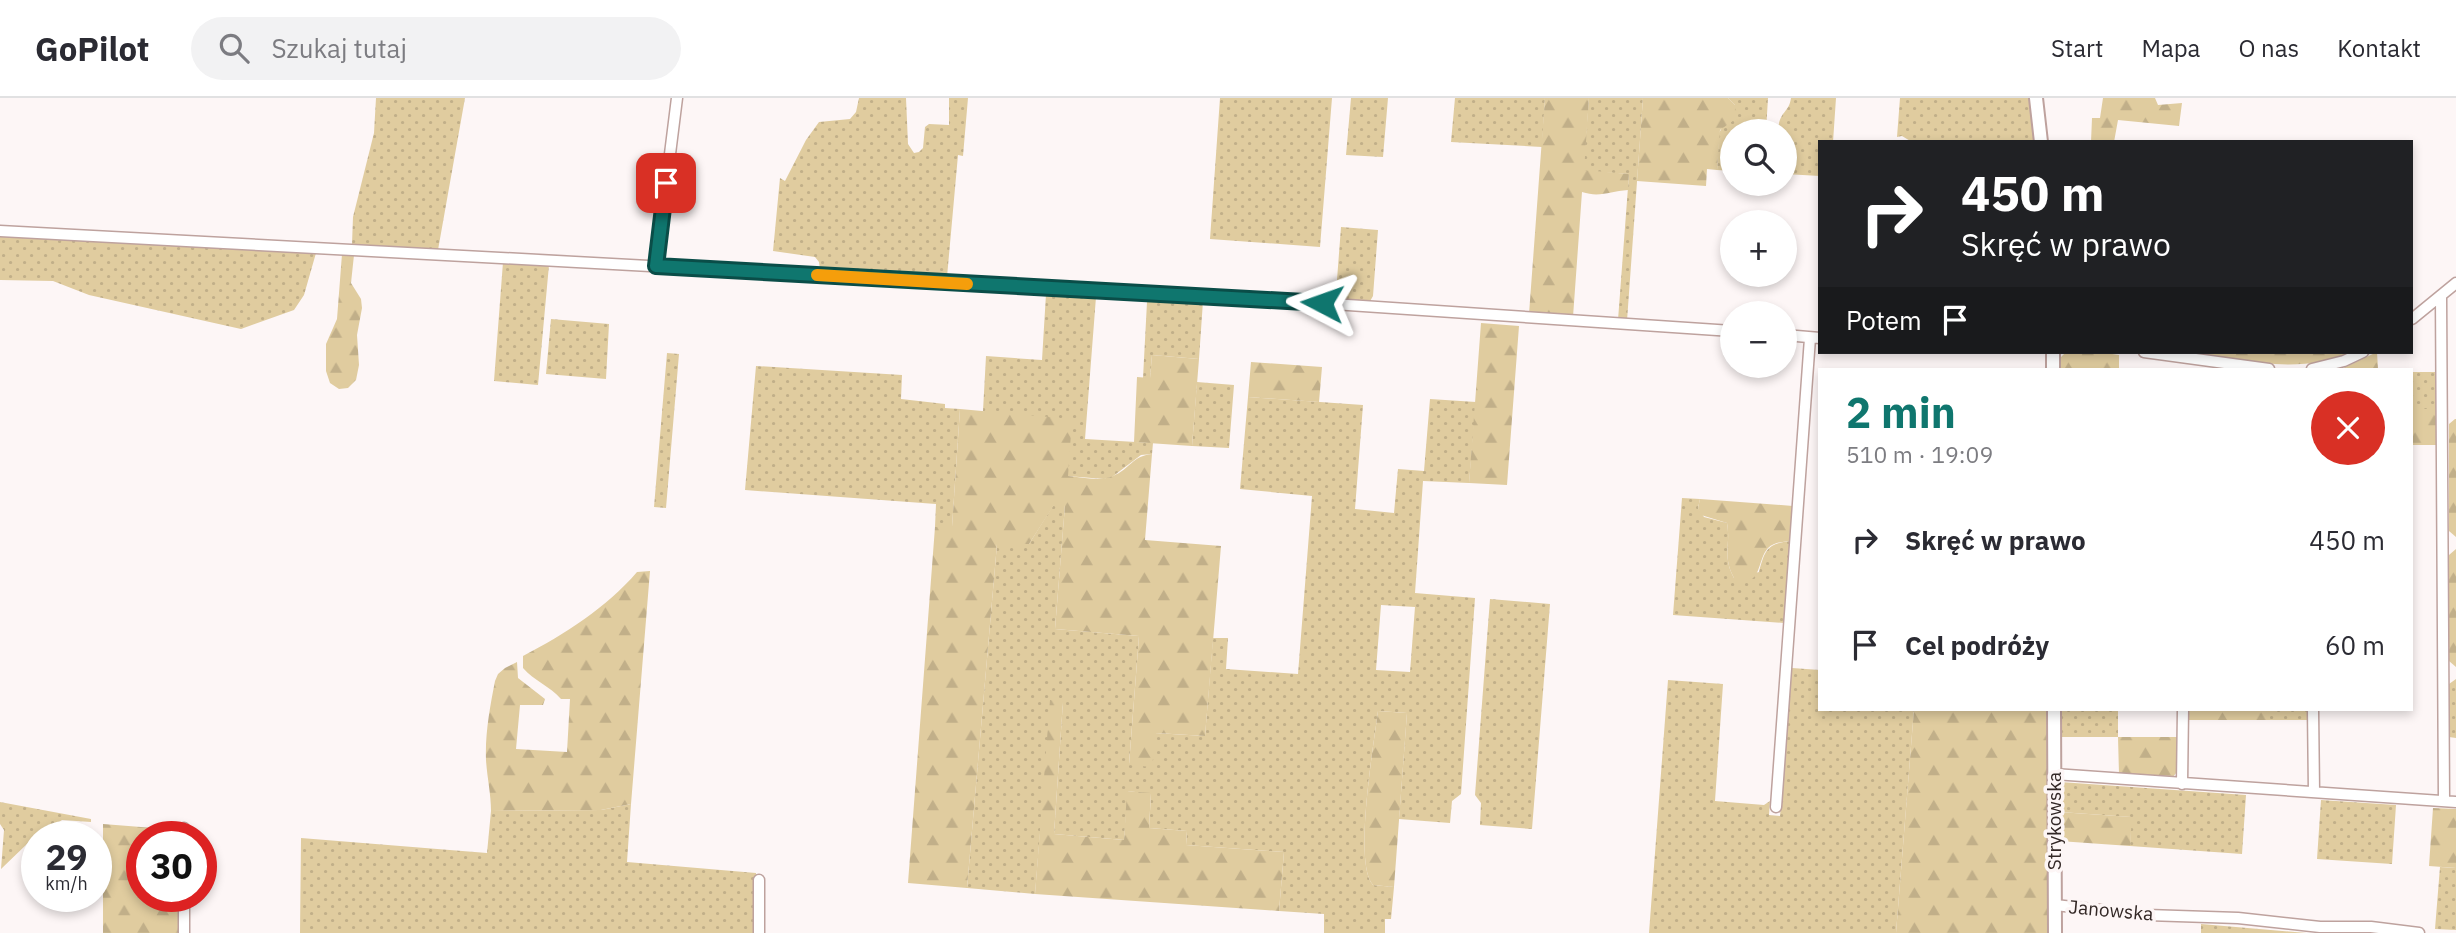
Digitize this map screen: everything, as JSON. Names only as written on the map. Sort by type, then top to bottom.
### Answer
[{"type":"street","points":[[656,266],[677,98]]},
{"type":"street","points":[[2036,98],[2041,140]]},
{"type":"street","points":[[0,231],[1244,298],[1720,330]]},
{"type":"street","points":[[2413,318],[2456,283]]},
{"type":"street","points":[[2441,296],[2444,801]]},
{"type":"street","points":[[1776,807],[1815,338],[1797,336]]},
{"type":"street","points":[[2160,354],[2262,368]]},
{"type":"street","points":[[2317,368],[2359,354]]},
{"type":"street","points":[[2185,357],[2185,368]]},
{"type":"street","points":[[2443,671],[2456,673]]},
{"type":"street","name":"Strykowska","points":[[2054,711],[2055,933]]},
{"type":"street","points":[[2182,784],[2183,711]]},
{"type":"street","points":[[2313,711],[2314,792]]},
{"type":"street","points":[[2054,774],[2456,802]]},
{"type":"street","points":[[759,880],[759,933]]},
{"type":"street","name":"Janowska","points":[[2054,905],[2147,915],[2238,918],[2320,927],[2371,927],[2418,933]]},
{"type":"street","points":[[184,912],[184,933]]},
{"type":"green space","points":[[376,98],[465,98],[438,250],[352,244],[353,217],[374,133]]},
{"type":"green space","points":[[859,98],[906,98],[908,144],[914,153],[923,148],[925,127],[929,124],[949,125],[949,98],[968,98],[963,156],[958,155],[947,277],[820,270],[815,257],[773,251],[780,178],[785,181],[806,140],[819,122],[850,119],[856,112]]},
{"type":"green space","points":[[1220,98],[1332,98],[1320,247],[1210,239]]},
{"type":"green space","points":[[1351,98],[1388,98],[1383,157],[1346,155]]},
{"type":"green space","points":[[1455,98],[1545,98],[1542,147],[1451,142]]},
{"type":"green space","points":[[1545,98],[1589,98],[1584,170],[1629,174],[1628,190],[1600,194],[1582,192],[1573,317],[1529,314]]},
{"type":"green space","points":[[1589,98],[1643,98],[1627,321],[1618,320],[1629,174],[1583,171]]},
{"type":"green space","points":[[1643,98],[1728,98],[1735,105],[1737,115],[1735,119],[1720,119],[1717,170],[1707,169],[1706,186],[1637,181]]},
{"type":"green space","points":[[1728,98],[1768,98],[1767,119],[1727,119],[1735,105]]},
{"type":"green space","points":[[1791,98],[1836,98],[1833,140],[1818,140],[1818,176],[1797,175],[1797,119],[1781,119]]},
{"type":"green space","points":[[1900,98],[2030,98],[2035,140],[1909,140],[1902,136],[1897,137]]},
{"type":"green space","points":[[2103,98],[2155,98],[2158,105],[2182,103],[2179,126],[2118,120],[2114,140],[2091,140],[2092,118],[2100,118]]},
{"type":"green space","points":[[1720,131],[1720,170],[1717,170]]},
{"type":"green space","points":[[1341,227],[1378,230],[1373,296],[1369,303],[1343,301],[1336,293]]},
{"type":"green space","points":[[0,234],[316,253],[304,295],[294,310],[241,329],[89,295],[53,281],[0,280]]},
{"type":"green space","points":[[342,254],[354,255],[351,283],[361,299],[362,308],[357,335],[359,365],[356,380],[348,388],[339,389],[330,383],[326,371],[326,344],[337,319]]},
{"type":"green space","points":[[503,262],[549,265],[538,385],[494,381]]},
{"type":"green space","points":[[1046,294],[1096,297],[1085,439],[1153,443],[1152,454],[1141,455],[1112,477],[1104,479],[1067,476],[983,411],[986,356],[1042,360]]},
{"type":"green space","points":[[1160,299],[1163,303],[1170,303],[1172,300],[1203,301],[1199,359],[1152,355],[1150,378],[1143,378],[1147,302]]},
{"type":"green space","points":[[551,319],[609,324],[606,379],[546,374]]},
{"type":"green space","points":[[1481,323],[1519,326],[1507,485],[1469,483]]},
{"type":"green space","points":[[667,353],[679,354],[666,508],[654,507]]},
{"type":"green space","points":[[2064,354],[2119,355],[2119,368],[2060,368],[2060,358]]},
{"type":"green space","points":[[2200,354],[2345,354],[2311,363],[2270,364]]},
{"type":"green space","points":[[2373,354],[2377,354],[2378,368],[2343,368]]},
{"type":"green space","points":[[1152,355],[1199,359],[1192,446],[1134,442],[1137,377],[1150,378]]},
{"type":"green space","points":[[1251,362],[1322,367],[1319,402],[1248,397]]},
{"type":"green space","points":[[756,366],[902,375],[901,399],[945,404],[945,408],[960,409],[952,527],[935,527],[936,504],[745,490]]},
{"type":"green space","points":[[2413,372],[2437,372],[2437,409],[2413,409]]},
{"type":"green space","points":[[1197,382],[1234,385],[1229,448],[1192,446]]},
{"type":"green space","points":[[1248,397],[1363,405],[1355,509],[1394,513],[1398,469],[1424,471],[1430,399],[1476,402],[1469,483],[1423,481],[1415,593],[1475,598],[1461,794],[1452,801],[1450,823],[1399,819],[1407,713],[1378,711],[1366,802],[1365,853],[1367,873],[1373,885],[1394,887],[1391,919],[1385,919],[1385,933],[1324,933],[1324,914],[1279,911],[1284,852],[1186,845],[1187,831],[1149,828],[1151,794],[1128,791],[1124,840],[1054,834],[1063,701],[1040,833],[1035,894],[967,888],[997,544],[1029,544],[1054,504],[1065,505],[1055,629],[1139,636],[1129,764],[1155,733],[1205,736],[1213,638],[1228,638],[1226,669],[1298,674],[1312,496],[1240,489]],"holes":[[[1381,605],[1415,607],[1410,672],[1376,670]]]},
{"type":"green space","points":[[960,409],[1072,419],[1068,476],[1108,478],[1140,457],[1152,454],[1145,540],[1221,546],[1205,736],[1156,733],[1152,767],[1129,765],[1139,636],[1055,629],[1065,505],[1054,505],[1029,544],[997,544],[967,888],[908,883],[935,527],[952,527]]},
{"type":"green space","points":[[2413,409],[2437,409],[2437,445],[2413,445]]},
{"type":"green space","points":[[2455,419],[2456,537],[2449,531],[2449,424]]},
{"type":"green space","points":[[1682,498],[1700,499],[1698,508],[1704,517],[1727,523],[1728,557],[1734,578],[1759,572],[1768,549],[1790,541],[1784,623],[1673,615]]},
{"type":"green space","points":[[1700,499],[1793,506],[1790,541],[1776,543],[1768,548],[1757,572],[1750,580],[1734,578],[1728,557],[1727,523],[1701,515],[1698,508]]},
{"type":"green space","points":[[2456,549],[2456,667],[2449,661],[2449,555]]},
{"type":"green space","points":[[650,571],[631,804],[601,810],[491,811],[486,740],[498,674],[517,662],[518,678],[545,699],[543,705],[520,705],[516,749],[567,752],[570,699],[561,699],[527,673],[523,668],[523,656],[584,619],[612,597],[637,572]]},
{"type":"green space","points":[[1490,599],[1550,604],[1532,829],[1480,825],[1481,803],[1475,795]]},
{"type":"green space","points":[[1792,668],[1818,670],[1818,711],[1914,711],[1896,933],[1649,933],[1668,680],[1723,684],[1715,801],[1764,805],[1770,801],[1769,815],[1780,816]]},
{"type":"green space","points":[[2456,679],[2456,738],[2449,737],[2449,684]]},
{"type":"green space","points":[[1050,700],[1063,701],[1054,834],[1124,840],[1127,791],[1151,793],[1149,828],[1187,831],[1186,845],[1284,852],[1279,911],[1035,894]]},
{"type":"green space","points":[[1378,711],[1407,713],[1394,887],[1373,885],[1367,873],[1365,853],[1366,802]]},
{"type":"green space","points":[[1914,711],[2048,711],[2047,933],[1896,933]]},
{"type":"green space","points":[[2060,711],[2118,711],[2118,737],[2060,737]]},
{"type":"green space","points":[[2189,711],[2266,711],[2266,720],[2189,720]]},
{"type":"green space","points":[[2266,711],[2307,711],[2307,720],[2266,720]]},
{"type":"green space","points":[[2118,737],[2178,737],[2177,772],[2172,778],[2119,774]]},
{"type":"green space","points":[[2060,782],[2246,795],[2242,854],[2130,846],[2131,817],[2060,812]]},
{"type":"green space","points":[[2321,800],[2396,805],[2392,864],[2317,859]]},
{"type":"green space","points":[[0,802],[91,819],[21,821],[21,850],[1,869],[4,830],[0,824]]},
{"type":"green space","points":[[631,804],[627,862],[756,873],[756,933],[300,933],[301,838],[487,853],[491,811],[601,810]]},
{"type":"green space","points":[[2433,808],[2456,809],[2456,868],[2429,866]]},
{"type":"green space","points":[[2059,812],[2132,817],[2130,846],[2059,841]]},
{"type":"green space","points":[[112,825],[126,826],[126,912],[179,912],[179,933],[103,933],[103,912],[112,912]]},
{"type":"green space","points":[[2440,867],[2456,868],[2456,930],[2435,929]]},
{"type":"green space","points":[[2201,924],[2307,933],[2201,933]]},
{"type":"slow traffic","points":[[817,275],[967,284]]},
{"type":"route","points":[[666,183],[656,266],[1322,303]]}]
